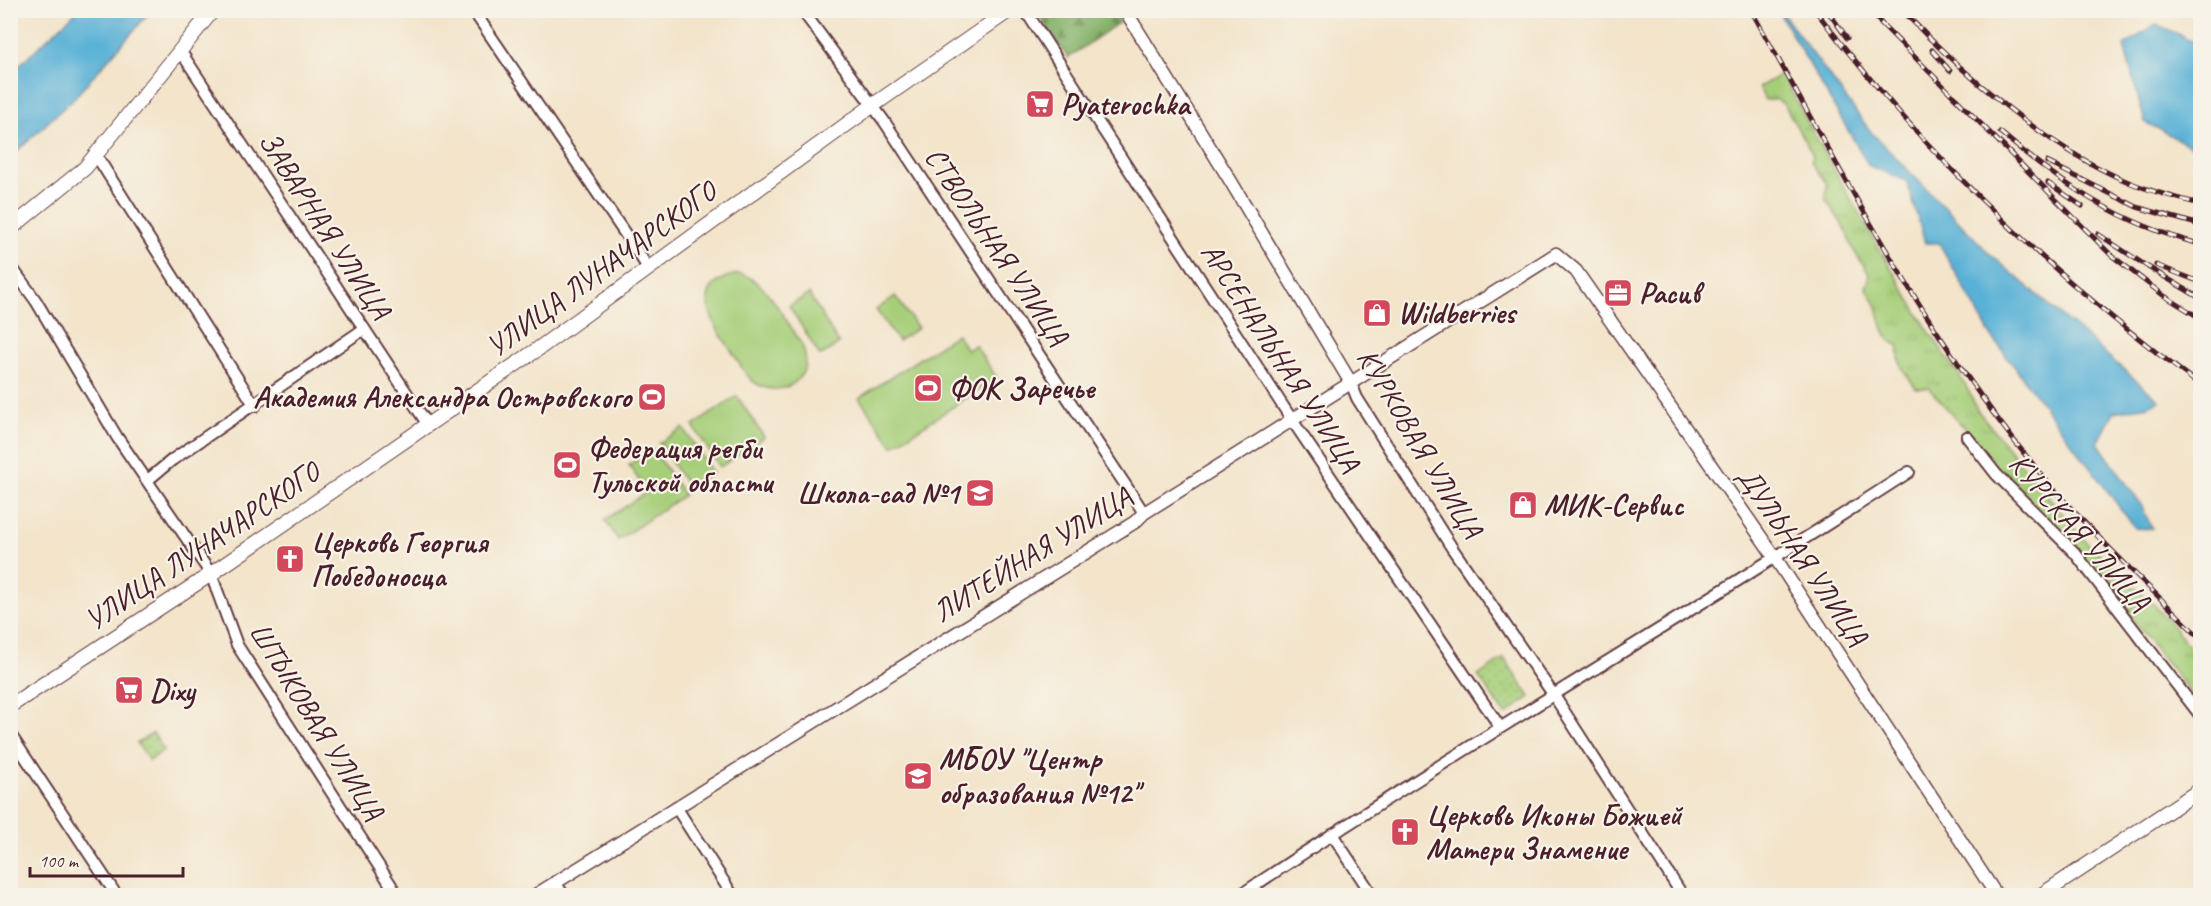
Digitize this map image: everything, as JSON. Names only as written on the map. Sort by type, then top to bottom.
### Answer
[{"type":"main road","points":[[10,229],[71,181],[96,155],[213,10]]},
{"type":"main road","name":"УЛИЦА ЛУНАЧАРСКОГО","points":[[10,706],[211,574],[428,425],[872,106],[1010,10]]},
{"type":"main road","points":[[2040,896],[2200,790]]},
{"type":"street","points":[[473,10],[649,268]]},
{"type":"street","name":"СТВОЛЬНАЯ УЛИЦА","points":[[802,10],[872,106],[1144,513]]},
{"type":"street","name":"АРСЕНАЛЬНАЯ УЛИЦА","points":[[1025,10],[1292,420],[1500,727]]},
{"type":"street","name":"КУРКОВАЯ УЛИЦА","points":[[1125,10],[1230,180],[1370,418],[1452,548],[1553,694],[1683,896]]},
{"type":"street","name":"ЗАВАРНАЯ УЛИЦА","points":[[181,52],[428,425]]},
{"type":"street","points":[[96,155],[255,406]]},
{"type":"street","name":"ЛИТЕЙНАЯ УЛИЦА","points":[[534,896],[1135,522],[1144,513],[1556,254]]},
{"type":"street","name":"ДУЛЬНАЯ УЛИЦА","points":[[1556,254],[1576,271],[1776,559],[1997,896]]},
{"type":"street","name":"ШТЫКОВАЯ УЛИЦА","points":[[10,265],[36,301],[117,436],[149,479],[211,574],[237,645],[398,896]]},
{"type":"street","points":[[149,479],[172,460],[255,406],[296,374],[364,328]]},
{"type":"street","name":"КУРСКАЯ УЛИЦА","points":[[1967,437],[1996,474],[2075,553],[2200,715]]},
{"type":"street","points":[[1239,896],[1500,727],[1776,559],[1909,472]]},
{"type":"street","points":[[10,734],[117,896]]},
{"type":"street","points":[[676,807],[733,896]]},
{"type":"street","points":[[1332,834],[1373,896]]},
{"type":"street","points":[[555,882],[564,896]]},
{"type":"green space","points":[[1036,11],[1115,11],[1121,21],[1068,58]]},
{"type":"green space","points":[[1782,74],[1870,232],[1925,325],[1960,377],[1977,410],[2085,541],[2113,566],[2119,579],[2142,593],[2163,614],[2200,660],[2200,705],[2121,605],[2114,589],[2098,580],[1998,471],[1968,432],[1929,388],[1916,388],[1905,373],[1900,363],[1899,346],[1888,339],[1885,334],[1875,303],[1866,288],[1870,275],[1854,251],[1844,227],[1826,200],[1827,184],[1811,162],[1812,154],[1784,104],[1776,100],[1765,100],[1759,87]]},
{"type":"green space","points":[[738,274],[748,277],[766,292],[802,345],[806,358],[805,367],[801,375],[789,386],[772,389],[755,383],[743,370],[713,320],[708,297],[712,287],[722,279]]},
{"type":"green space","points":[[809,294],[839,344],[820,356],[789,306]]},
{"type":"green space","points":[[895,296],[918,328],[898,341],[876,310]]},
{"type":"green space","name":"ФОК Заречье","points":[[957,334],[967,350],[975,345],[997,378],[893,446],[859,398]]},
{"type":"green space","points":[[737,396],[764,437],[720,467],[693,426]]},
{"type":"green space","points":[[683,428],[713,473],[689,489],[659,443]]},
{"type":"green space","points":[[653,449],[684,495],[618,540],[605,520],[647,492],[629,465]]},
{"type":"green space","points":[[1504,658],[1530,697],[1505,715],[1478,676]]},
{"type":"green space","points":[[153,733],[164,750],[149,761],[137,743]]},
{"type":"water","points":[[77,11],[151,11],[75,97],[11,157],[11,73]]},
{"type":"water","points":[[1778,11],[1781,11],[1871,132],[1991,255],[2160,401],[2148,406],[2114,412],[2098,443],[2142,506],[2152,529],[2135,528],[1990,334],[1939,243],[1925,243],[1907,181],[1869,166]]},
{"type":"water","points":[[2156,24],[2200,44],[2200,151],[2145,122],[2124,46]]},
{"type":"railway","points":[[1751,10],[1889,256],[1965,374],[2051,486],[2105,544],[2200,638]]},
{"type":"railway","points":[[1815,10],[1901,114],[1994,212],[2094,302],[2200,385]]},
{"type":"railway","points":[[1827,10],[1847,38]]},
{"type":"railway","points":[[1868,10],[2111,255],[2163,295],[2200,318]]},
{"type":"railway","points":[[1902,10],[1979,84],[2008,108],[2069,151],[2131,183],[2200,204]]},
{"type":"railway","points":[[2190,10],[2200,16]]},
{"type":"railway","points":[[1932,50],[1950,71]]},
{"type":"railway","points":[[2000,132],[2046,169],[2093,200],[2144,226],[2200,244]]},
{"type":"railway","points":[[2047,162],[2137,207],[2200,225]]},
{"type":"railway","points":[[2048,183],[2082,206]]},
{"type":"railway","points":[[2098,234],[2200,298]]},
{"type":"railway","points":[[2156,265],[2200,282]]},
{"type":"place","name":"Pyaterochka","points":[[1040,104]]},
{"type":"place","name":"Расив","points":[[1618,293]]},
{"type":"place","name":"Wildberries","points":[[1377,313]]},
{"type":"place","name":"ФОК Заречье","points":[[928,388]]},
{"type":"place","name":"Академия Александра Островского","points":[[652,397]]},
{"type":"place","name":"Федерация регби Тульской области","points":[[567,465]]},
{"type":"place","name":"Школа-сад №1","points":[[980,493]]},
{"type":"place","name":"МИК-Сервис","points":[[1523,505]]},
{"type":"place","name":"Церковь Георгия Победоносца","points":[[290,559]]},
{"type":"place","name":"Dixy","points":[[129,690]]},
{"type":"place","name":"МБОУ \"Центр образования №12\"","points":[[918,776]]},
{"type":"place","name":"Церковь Иконы Божией Матери Знамение","points":[[1405,832]]}]
